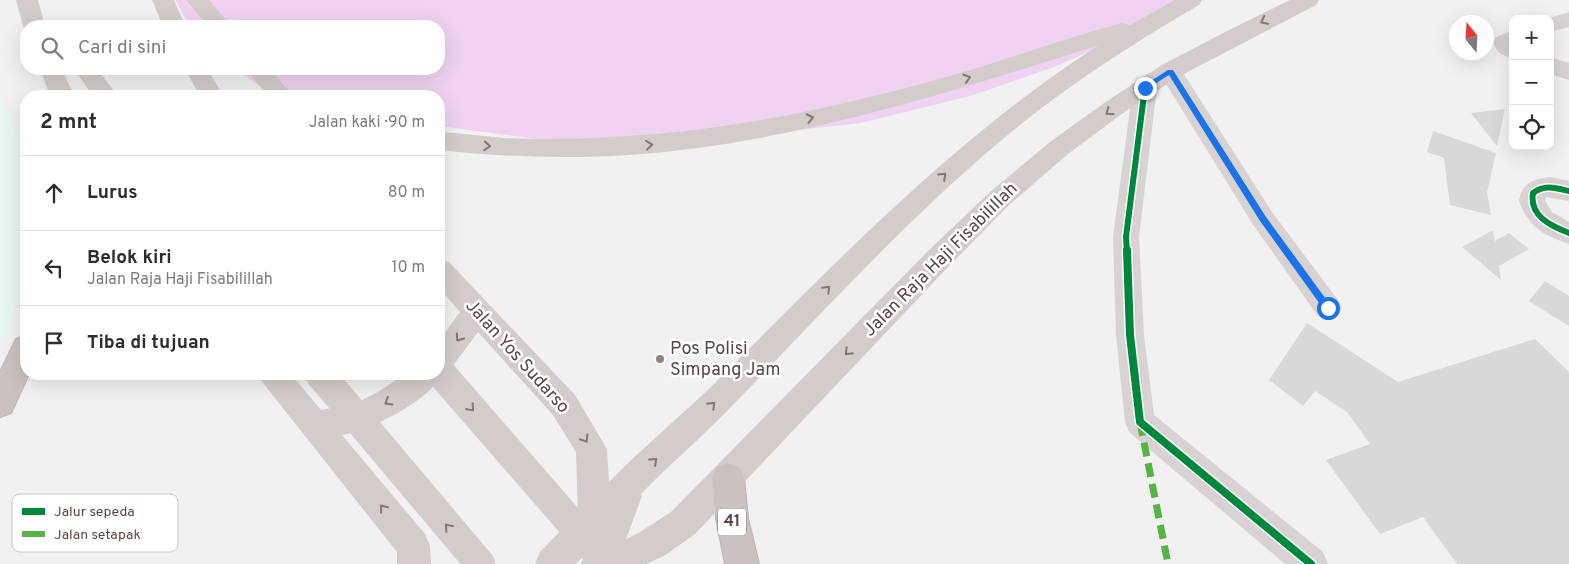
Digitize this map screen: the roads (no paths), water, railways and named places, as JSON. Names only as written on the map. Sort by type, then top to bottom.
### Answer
[{"type":"highway","points":[[0,403],[20,361]]},
{"type":"highway","name":"41","points":[[728,478],[732,518],[742,564]]},
{"type":"main road","points":[[27,0],[34,20]]},
{"type":"main road","points":[[163,0],[171,20]]},
{"type":"main road","points":[[197,0],[215,20]]},
{"type":"main road","points":[[552,564],[632,481],[678,439],[887,229],[947,172],[1003,124],[1045,93],[1146,23],[1191,0]]},
{"type":"main road","name":"Jalan Raja Haji Fisabilillah","points":[[609,564],[652,544],[683,523],[925,272],[999,199],[1059,148],[1170,71],[1308,0]]},
{"type":"main road","points":[[445,142],[532,149],[580,149],[642,146],[722,136],[830,114],[939,87],[1146,23]]},
{"type":"main road","points":[[53,75],[60,90]]},
{"type":"main road","points":[[90,75],[101,90]]},
{"type":"main road","points":[[200,75],[208,90]]},
{"type":"main road","points":[[262,75],[276,90]]},
{"type":"main road","name":"Jalan Yos Sudarso","points":[[445,277],[564,405],[591,449],[595,521],[579,564]]},
{"type":"main road","points":[[445,355],[477,312]]},
{"type":"main road","points":[[445,378],[609,564]]},
{"type":"main road","points":[[278,380],[418,558]]},
{"type":"main road","points":[[325,380],[480,564]]},
{"type":"main road","points":[[314,424],[342,422],[362,416],[399,396],[419,380]]},
{"type":"main road","points":[[653,564],[728,478]]},
{"type":"main road","points":[[598,564],[632,481]]},
{"type":"street","points":[[1554,24],[1569,19]]},
{"type":"street","points":[[1509,39],[1504,42],[1509,49]]},
{"type":"street","points":[[1554,66],[1569,72]]},
{"type":"street","points":[[1170,71],[1263,219],[1328,308]]},
{"type":"street","points":[[1145,88],[1126,237],[1130,335],[1140,422],[1312,564]]},
{"type":"street","points":[[1569,191],[1550,186],[1541,188],[1534,192],[1531,198],[1531,205],[1535,213],[1542,220],[1552,227],[1569,233]]},
{"type":"place","name":"Pos Polisi Simpang Jam","points":[[660,359]]}]
